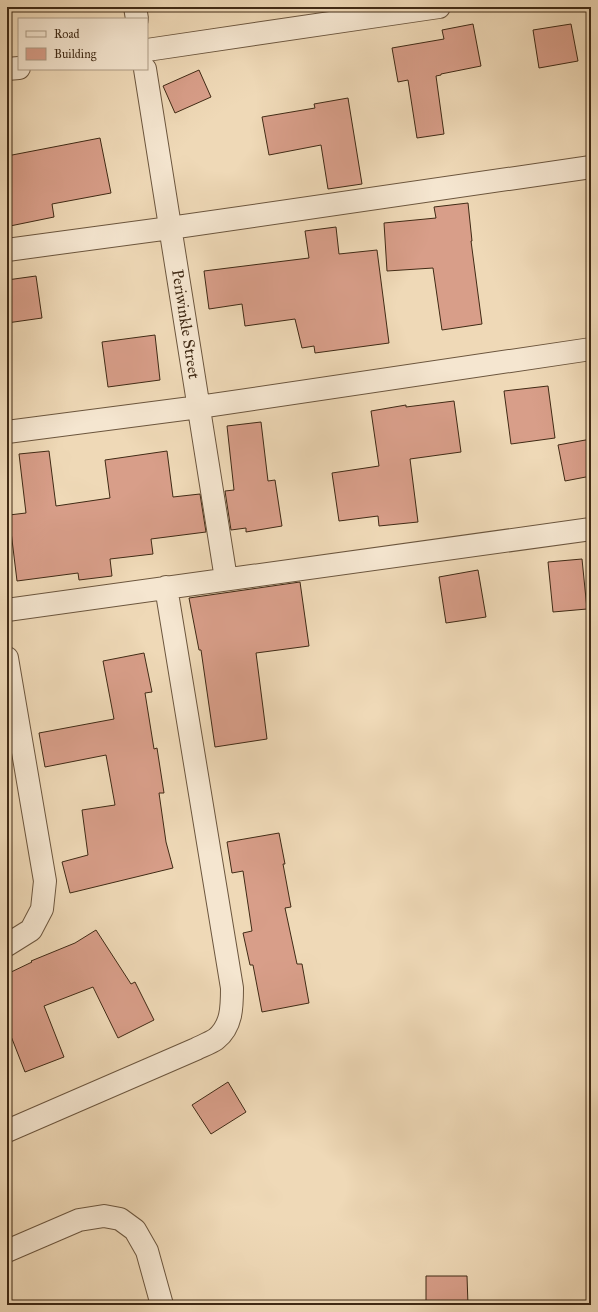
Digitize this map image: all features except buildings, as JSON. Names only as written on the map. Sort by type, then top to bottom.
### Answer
[{"type":"street","points":[[135,7],[137,18]]},
{"type":"street","points":[[148,50],[439,7]]},
{"type":"street","points":[[7,70],[18,68]]},
{"type":"street","name":"Periwinkle Street","points":[[145,70],[226,579]]},
{"type":"street","points":[[7,250],[170,228],[591,166]]},
{"type":"street","points":[[7,432],[199,407],[591,350]]},
{"type":"street","points":[[7,610],[591,529]]},
{"type":"street","points":[[7,1131],[196,1050],[216,1039],[227,1026],[231,1015],[232,988],[166,587]]},
{"type":"street","points":[[7,658],[15,755],[45,881],[42,909],[31,930],[7,945]]},
{"type":"street","points":[[7,1251],[79,1220],[104,1216],[120,1219],[135,1230],[147,1251],[162,1305]]}]
